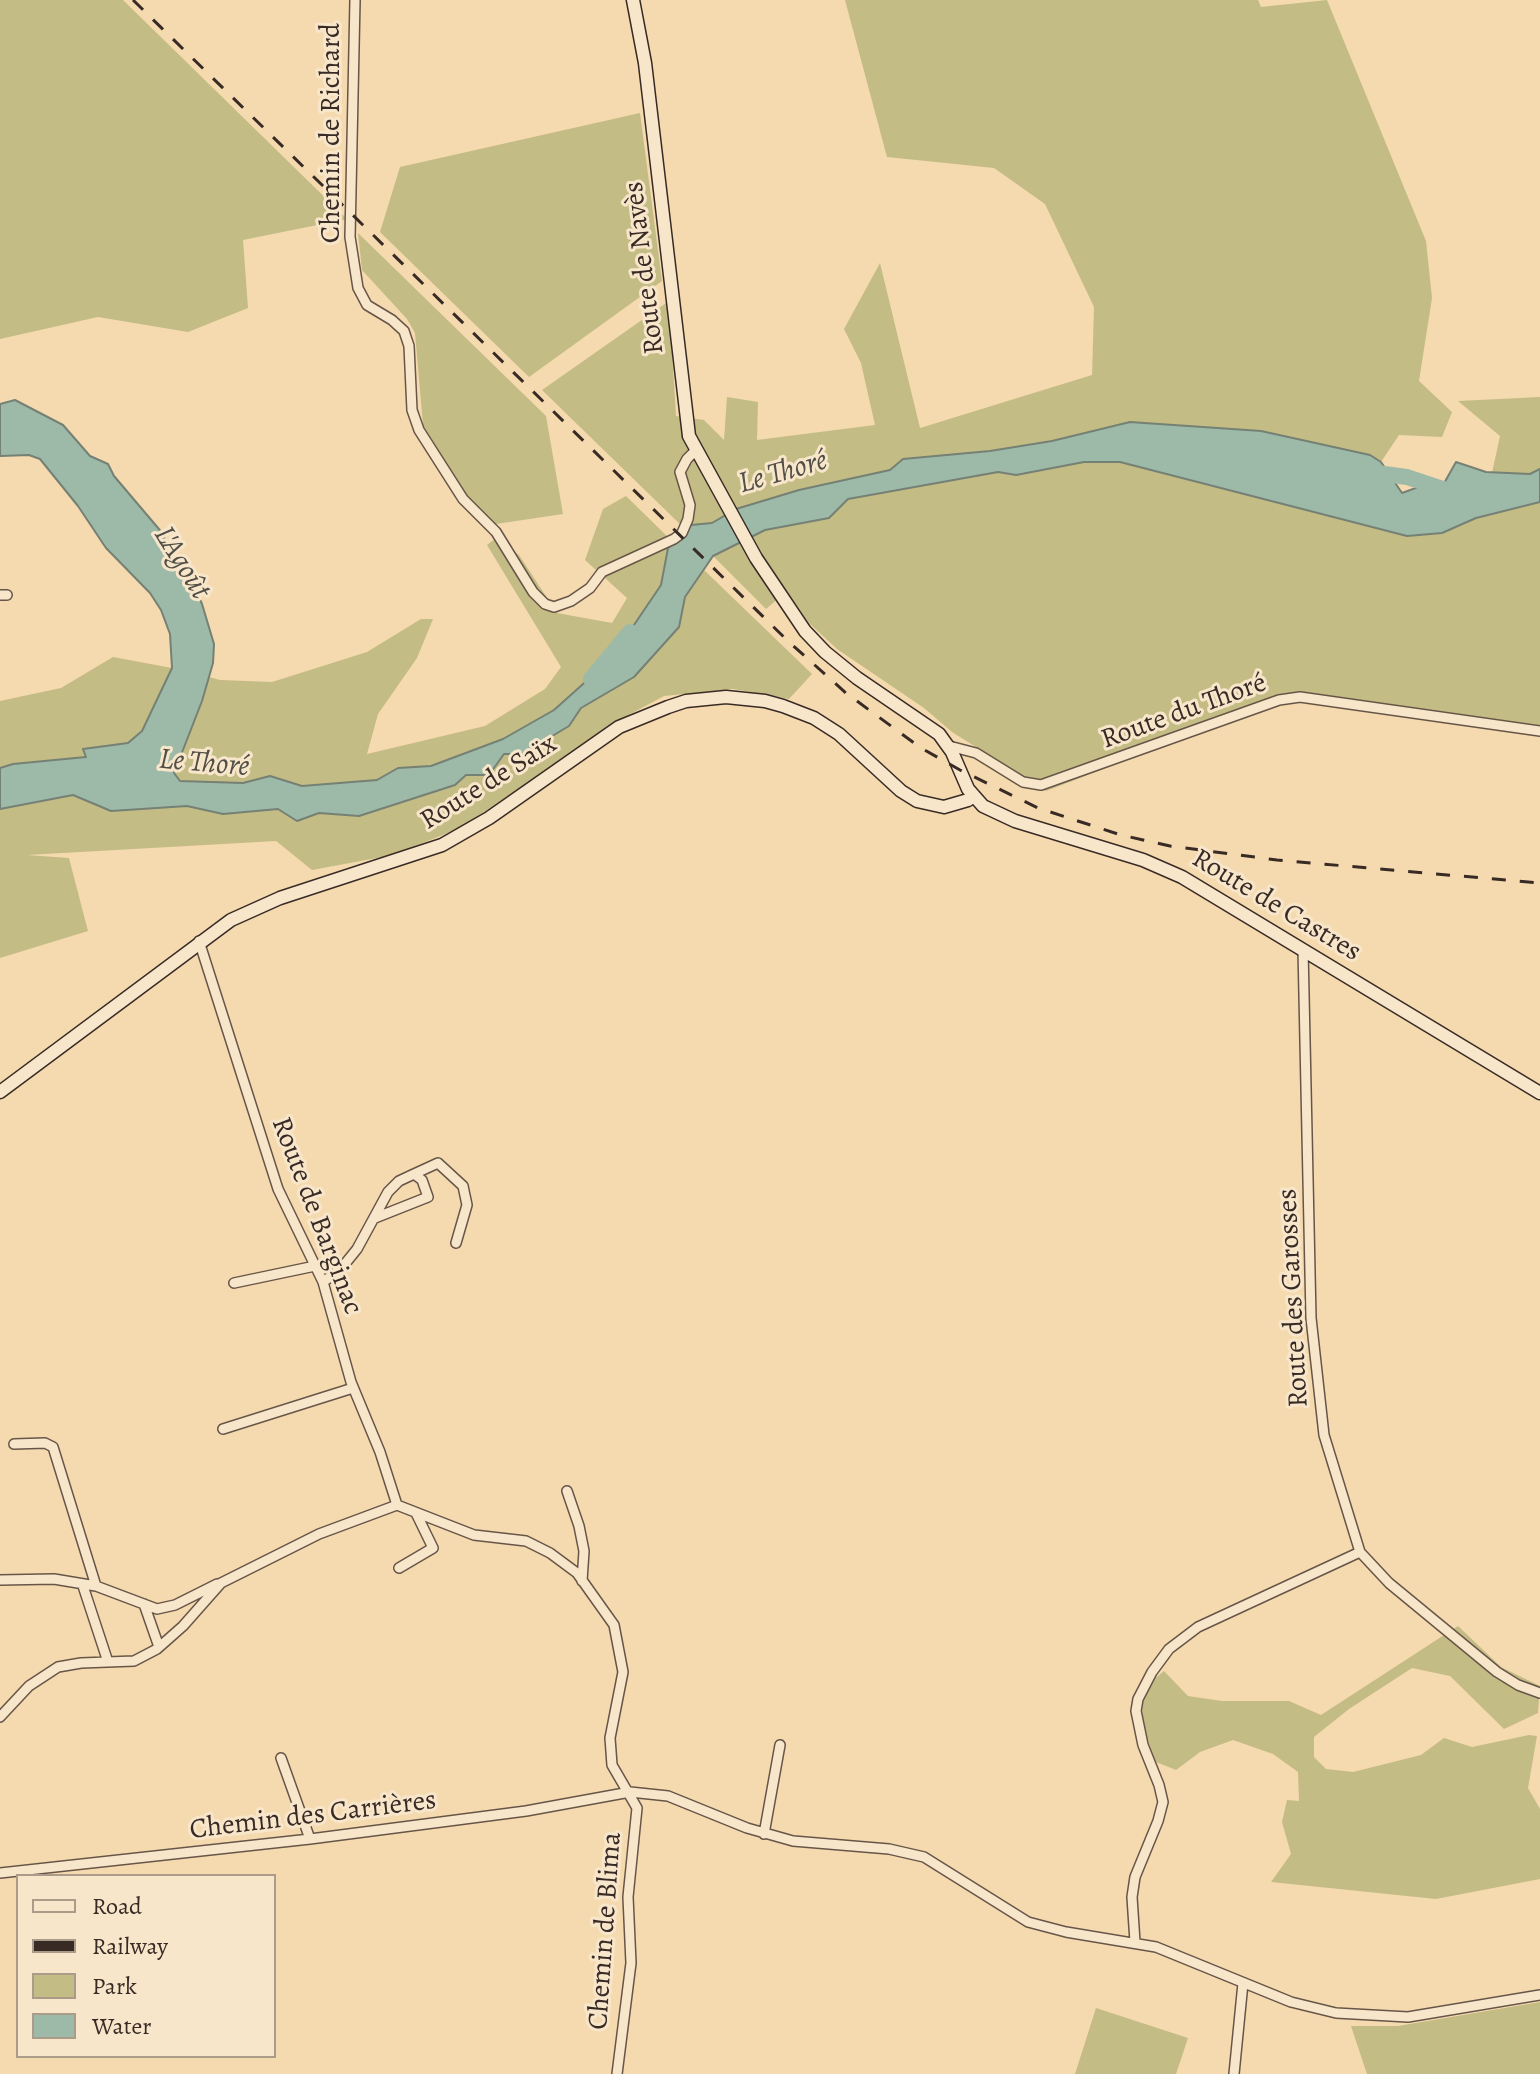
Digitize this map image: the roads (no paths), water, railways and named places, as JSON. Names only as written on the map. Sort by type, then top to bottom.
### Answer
[{"type":"main road","name":"Route de Navès","points":[[633,0],[645,63],[689,436],[756,558],[785,605],[814,642],[857,678],[929,725],[949,746]]},
{"type":"main road","name":"Route de Saïx","points":[[0,1092],[231,920],[269,902],[442,845],[489,818],[619,727],[686,701],[746,698],[792,709],[814,718],[850,741],[892,783],[917,801],[944,807],[973,796]]},
{"type":"main road","points":[[949,746],[973,796]]},
{"type":"main road","name":"Route de Castres","points":[[973,796],[991,811],[1015,821],[1163,868],[1540,1093]]},
{"type":"street","name":"Chemin de Richard","points":[[355,0],[350,237],[358,288],[367,305],[404,331],[409,346],[415,420],[463,499],[496,532],[533,592],[545,604],[554,607],[571,601],[590,588],[602,572],[682,533],[690,505],[680,472],[696,450]]},
{"type":"street","name":"Route du Thoré","points":[[949,746],[976,753],[1023,782],[1041,785],[1279,700],[1300,697],[1540,731]]},
{"type":"street","name":"Route de Barginac","points":[[199,941],[278,1189],[323,1282],[353,1388],[380,1452],[397,1505]]},
{"type":"street","name":"Route des Garosses","points":[[1303,949],[1311,1318],[1324,1435],[1360,1552],[1389,1583],[1497,1672],[1518,1685],[1540,1693]]},
{"type":"street","points":[[323,1282],[340,1270],[357,1249],[388,1192],[399,1181],[438,1163],[463,1186],[467,1205],[456,1243]]},
{"type":"street","points":[[375,1218],[428,1197],[422,1180],[414,1174]]},
{"type":"street","points":[[234,1283],[315,1266]]},
{"type":"street","points":[[223,1429],[353,1388]]},
{"type":"street","points":[[14,1444],[45,1443],[53,1447],[96,1586]]},
{"type":"street","points":[[567,1491],[584,1551],[582,1581]]},
{"type":"street","points":[[0,1580],[54,1579],[96,1586],[157,1609],[175,1605],[319,1534],[397,1505],[474,1535],[526,1541],[550,1553],[577,1573],[614,1625],[623,1672],[610,1738],[612,1765],[630,1792]]},
{"type":"street","points":[[399,1568],[433,1548],[416,1513]]},
{"type":"street","points":[[1135,1942],[1132,1897],[1135,1877],[1163,1802],[1143,1745],[1136,1711],[1138,1699],[1152,1672],[1169,1649],[1198,1627],[1360,1552]]},
{"type":"street","points":[[0,1717],[29,1686],[58,1667],[134,1661],[159,1647],[183,1626],[221,1583]]},
{"type":"street","points":[[83,1586],[108,1662]]},
{"type":"street","points":[[144,1604],[159,1647]]},
{"type":"street","points":[[764,1834],[780,1745]]},
{"type":"street","points":[[281,1758],[310,1839]]},
{"type":"street","name":"Chemin des Carrières","points":[[0,1873],[310,1839],[526,1811],[630,1792],[668,1796],[764,1834],[793,1841],[907,1852],[938,1864],[1028,1922],[1066,1932],[1135,1942],[1195,1961],[1291,2002],[1328,2011],[1408,2017],[1540,1995]]},
{"type":"street","name":"Chemin de Blima","points":[[617,2074],[631,1963],[628,1897],[637,1808],[630,1792]]},
{"type":"street","points":[[1234,2074],[1243,1983]]},
{"type":"water","points":[[15,400],[63,425],[90,456],[108,464],[114,476],[164,535],[165,548],[191,579],[202,604],[214,644],[213,663],[174,773],[180,781],[243,783],[270,776],[302,786],[377,780],[398,768],[431,766],[503,739],[554,710],[611,659],[661,585],[668,548],[691,525],[712,523],[736,509],[799,490],[890,470],[903,459],[990,451],[1052,441],[1130,422],[1261,431],[1370,455],[1381,462],[1402,493],[1424,485],[1438,494],[1456,462],[1486,472],[1530,474],[1540,469],[1540,502],[1476,518],[1442,533],[1407,536],[1120,462],[1084,462],[1016,475],[998,472],[848,499],[829,518],[765,530],[713,556],[685,597],[679,627],[634,677],[581,708],[569,726],[522,754],[504,754],[489,775],[466,775],[455,785],[359,816],[319,813],[297,821],[278,809],[223,814],[187,806],[111,811],[73,795],[0,809],[0,768],[86,757],[83,749],[128,743],[142,731],[172,668],[170,634],[161,610],[150,593],[106,548],[78,506],[40,459],[29,455],[0,456],[0,404]]},
{"type":"waterway","name":"Le Thoré","points":[[1369,472],[1407,477],[1446,490],[1463,490]]},
{"type":"waterway","name":"Le Thoré","points":[[591,679],[630,632]]},
{"type":"railway","points":[[133,0],[789,642],[846,693],[921,748],[1038,808],[1121,835],[1170,846],[1277,860],[1540,883]]},
{"type":"water label","name":"L'Agoût","points":[[181,563]]}]
